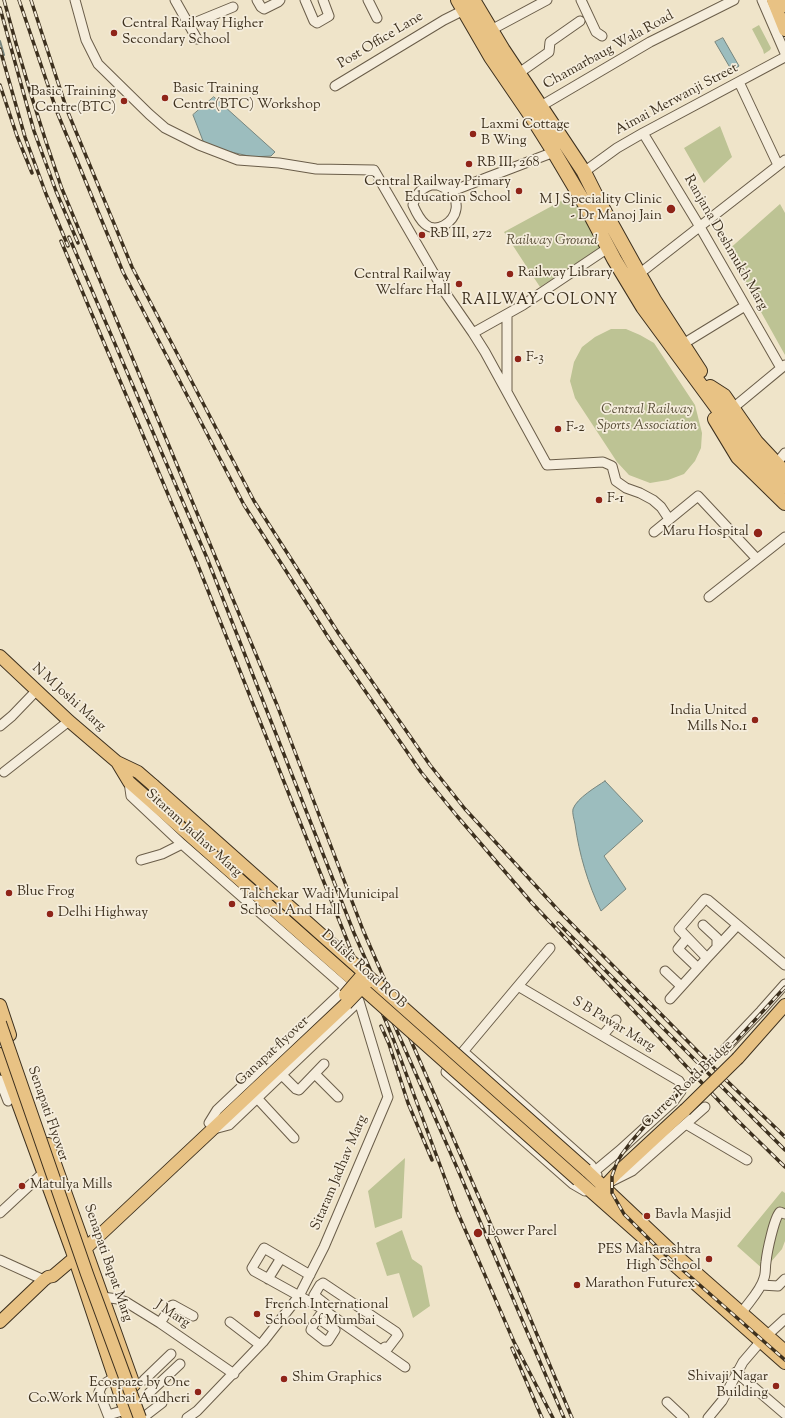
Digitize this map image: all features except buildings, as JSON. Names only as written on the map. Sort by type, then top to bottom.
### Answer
[{"type":"highway","points":[[465,3],[491,30],[584,172],[639,274],[683,344],[708,389],[708,407],[738,457],[785,502]]},
{"type":"highway","points":[[465,3],[491,57],[554,152],[642,307],[708,389],[780,468]]},
{"type":"highway","points":[[727,411],[753,446],[785,480]]},
{"type":"highway","points":[[727,411],[749,451],[785,486]]},
{"type":"main road","points":[[773,0],[785,30]]},
{"type":"main road","points":[[782,0],[785,6]]},
{"type":"main road","name":"N M Joshi Marg","points":[[0,656],[69,721],[117,762]]},
{"type":"main road","name":"Delisle Road ROB","points":[[117,762],[138,772],[367,976],[606,1184]]},
{"type":"main road","name":"Delisle Road ROB","points":[[117,762],[129,782],[354,986],[596,1196]]},
{"type":"main road","points":[[129,782],[138,772]]},
{"type":"main road","name":"Ganapat flyover","points":[[0,1322],[46,1278],[53,1276],[72,1254],[131,1202],[212,1126],[343,1002],[354,986],[367,976]]},
{"type":"main road","name":"Senapati Bapat Marg","points":[[0,1005],[85,1244],[102,1297],[132,1416]]},
{"type":"main road","name":"Currey Road Bridge","points":[[596,1196],[617,1173],[711,1086],[752,1043],[785,1005]]},
{"type":"main road","name":"Senapati Flyover","points":[[0,1023],[85,1268],[132,1416]]},
{"type":"main road","name":"Senapati Flyover","points":[[0,1041],[132,1416]]},
{"type":"main road","points":[[1,1060],[8,1101],[43,1173],[114,1378],[132,1416]]},
{"type":"main road","points":[[606,1184],[680,1258],[742,1312],[785,1363]]},
{"type":"main road","points":[[596,1196],[764,1338],[785,1351]]},
{"type":"street","points":[[75,0],[86,40],[98,64],[165,128],[199,145],[238,160],[279,163],[316,169],[374,170],[444,291],[485,352],[547,465],[603,462],[612,466],[616,481],[626,488],[653,500],[669,519]]},
{"type":"street","points":[[175,0],[197,40]]},
{"type":"street","points":[[257,0],[264,9],[280,0]]},
{"type":"street","points":[[305,0],[316,23],[329,16],[323,0]]},
{"type":"street","points":[[368,0],[377,18]]},
{"type":"street","points":[[491,30],[547,0]]},
{"type":"street","points":[[581,0],[596,32],[602,36]]},
{"type":"street","name":"Chamarbaug Wala Road","points":[[541,106],[650,42],[734,0]]},
{"type":"street","points":[[762,0],[785,53]]},
{"type":"street","name":"Post Office Lane","points":[[335,86],[444,20],[465,3]]},
{"type":"street","points":[[189,25],[233,7]]},
{"type":"street","points":[[519,73],[549,52],[550,42],[580,21]]},
{"type":"street","name":"Aimai Merwanji Street","points":[[584,172],[617,148],[643,133],[785,58]]},
{"type":"street","points":[[639,274],[781,162],[739,82]]},
{"type":"street","name":"Ranjana Deshmukh Marg","points":[[643,133],[700,227],[745,306],[783,367]]},
{"type":"street","points":[[452,191],[554,152]]},
{"type":"street","points":[[430,185],[438,185],[452,191],[456,204],[456,211],[454,217],[449,223],[436,228],[429,227],[423,223],[418,216],[413,205],[418,192],[430,185]]},
{"type":"street","points":[[406,224],[418,216]]},
{"type":"street","points":[[472,333],[523,305],[608,248]]},
{"type":"street","points":[[683,344],[745,306]]},
{"type":"street","points":[[507,314],[507,392]]},
{"type":"street","points":[[727,411],[783,367]]},
{"type":"street","points":[[780,468],[785,453]]},
{"type":"street","points":[[654,532],[698,496],[756,560]]},
{"type":"street","points":[[709,597],[785,537]]},
{"type":"street","points":[[0,726],[12,716],[37,690]]},
{"type":"street","points":[[4,772],[69,721]]},
{"type":"street","name":"Sitaram Jadhav Marg","points":[[129,782],[130,796],[182,844],[354,986],[388,1096],[324,1247],[299,1296],[261,1344],[234,1374],[187,1418]]},
{"type":"street","points":[[141,860],[162,854],[182,844]]},
{"type":"street","points":[[707,958],[679,929],[705,899],[785,966]]},
{"type":"street","points":[[703,925],[716,937],[717,947]]},
{"type":"street","points":[[670,999],[734,929]]},
{"type":"street","points":[[687,938],[678,949],[698,968]]},
{"type":"street","points":[[550,948],[446,1072],[573,1184],[596,1196]]},
{"type":"street","points":[[665,971],[682,986]]},
{"type":"street","points":[[725,1049],[785,984]]},
{"type":"street","points":[[354,986],[217,1110],[212,1126],[229,1125],[359,1001]]},
{"type":"street","name":"S B Pawar Marg","points":[[518,986],[679,1081],[682,1086],[681,1091],[673,1102],[619,1151],[590,1170]]},
{"type":"street","points":[[603,1036],[616,1020]]},
{"type":"street","points":[[464,1052],[591,1165],[590,1170]]},
{"type":"street","points":[[282,1074],[297,1090],[324,1064]]},
{"type":"street","points":[[315,1074],[338,1097]]},
{"type":"street","points":[[0,1080],[8,1101]]},
{"type":"street","points":[[257,1098],[294,1138]]},
{"type":"street","points":[[606,1184],[632,1171],[705,1107]]},
{"type":"street","points":[[686,1124],[747,1160]]},
{"type":"street","points":[[0,1213],[43,1173],[57,1168]]},
{"type":"street","points":[[742,1312],[765,1277],[768,1246],[776,1218],[780,1212],[785,1214]]},
{"type":"street","points":[[310,1275],[266,1248],[263,1249],[252,1269],[299,1296],[323,1307],[383,1348],[405,1367]]},
{"type":"street","points":[[268,1279],[281,1258]]},
{"type":"street","points":[[0,1260],[46,1278]]},
{"type":"street","points":[[761,1285],[778,1286],[785,1278]]},
{"type":"street","points":[[323,1307],[314,1295],[323,1283],[396,1332],[398,1335],[388,1348],[383,1348]]},
{"type":"street","name":"J Marg","points":[[88,1301],[102,1297],[118,1299],[126,1302],[160,1323],[234,1374]]},
{"type":"street","points":[[160,1323],[173,1305],[193,1316]]},
{"type":"street","points":[[318,1318],[323,1307]]},
{"type":"street","points":[[708,1418],[722,1401],[736,1372],[743,1362],[764,1338],[785,1319]]},
{"type":"street","points":[[230,1322],[261,1344]]},
{"type":"street","points":[[144,1380],[171,1354]]},
{"type":"street","points":[[149,1393],[180,1364]]},
{"type":"street","points":[[736,1372],[785,1414]]},
{"type":"street","points":[[114,1378],[102,1386],[99,1392],[108,1415],[132,1416],[162,1403]]},
{"type":"street","points":[[667,1402],[684,1418]]},
{"type":"green space","points":[[759,25],[771,48],[764,54],[752,29]]},
{"type":"green space","points":[[720,126],[732,157],[704,183],[684,148]]},
{"type":"green space","name":"Railway Ground","points":[[574,194],[602,247],[540,287],[504,232]]},
{"type":"green space","points":[[780,204],[785,213],[785,355],[727,251]]},
{"type":"green space","name":"Central Railway Sports Association","points":[[611,329],[626,329],[654,343],[695,405],[702,433],[701,448],[695,461],[684,474],[668,480],[650,483],[629,475],[617,462],[575,398],[570,381],[574,362],[582,347],[595,337]]},
{"type":"green space","points":[[405,1158],[402,1218],[375,1228],[368,1191]]},
{"type":"green space","points":[[782,1191],[785,1193],[785,1241],[782,1249],[764,1270],[737,1246]]},
{"type":"green space","points":[[402,1230],[412,1259],[422,1266],[430,1306],[413,1318],[399,1273],[387,1276],[376,1243]]},
{"type":"water","points":[[723,38],[739,66],[732,71],[715,42]]},
{"type":"water","points":[[214,97],[275,152],[271,156],[253,157],[205,146],[193,115]]},
{"type":"water","points":[[605,781],[643,821],[604,856],[626,889],[601,911],[585,869],[573,816],[573,809],[578,801]]},
{"type":"waterway","points":[[0,41],[4,55]]},
{"type":"railway","points":[[4,0],[31,95],[62,189],[277,705],[363,930],[491,1225],[572,1418]]},
{"type":"railway","points":[[19,0],[57,112],[123,272],[244,505],[330,640],[421,772],[532,903],[737,1120],[785,1167]]},
{"type":"railway","points":[[31,0],[67,110],[132,267],[254,501],[339,634],[430,765],[465,809],[559,911],[726,1080],[785,1137]]},
{"type":"railway","points":[[0,8],[34,131],[56,191],[78,243]]},
{"type":"railway","points":[[0,49],[25,137],[46,194],[68,246]]},
{"type":"railway","points":[[0,85],[17,136],[32,173]]},
{"type":"railway","points":[[69,237],[207,558],[354,933],[458,1170],[564,1418]]},
{"type":"railway","points":[[61,241],[197,563],[370,998]]},
{"type":"railway","points":[[558,923],[785,1150]]},
{"type":"railway","points":[[785,987],[734,1043],[649,1121],[622,1154],[617,1162],[612,1176],[612,1193],[624,1214],[661,1251],[785,1360]]},
{"type":"railway","points":[[372,988],[394,1041],[457,1211],[514,1342],[553,1418]]},
{"type":"railway","points":[[381,1026],[389,1044],[408,1103],[432,1160]]},
{"type":"railway","points":[[512,1348],[542,1418]]},
{"type":"place","name":"Central Railway Higher Secondary School","points":[[114,33]]},
{"type":"place","name":"Basic Training Centre(BTC) Workshop","points":[[165,98]]},
{"type":"place","name":"Basic Training Centre(BTC)","points":[[124,101]]},
{"type":"place","name":"Laxmi Cottage B Wing","points":[[473,134]]},
{"type":"place","name":"RB III, 268","points":[[469,164]]},
{"type":"place","name":"Central Railway Primary Education School","points":[[519,191]]},
{"type":"place","name":"M J Speciality Clinic - Dr Manoj Jain","points":[[671,209]]},
{"type":"place","name":"RB III, 272","points":[[422,235]]},
{"type":"place","name":"Railway Library","points":[[510,274]]},
{"type":"place","name":"Central Railway Welfare Hall","points":[[459,284]]},
{"type":"place","name":"F-3","points":[[518,359]]},
{"type":"place","name":"F-2","points":[[558,429]]},
{"type":"place","name":"F-1","points":[[599,500]]},
{"type":"place","name":"Maru Hospital","points":[[758,533]]},
{"type":"place","name":"India United Mills No.1","points":[[755,720]]},
{"type":"place","name":"Blue Frog","points":[[9,893]]},
{"type":"place","name":"Talchekar Wadi Municipal School And Hall","points":[[232,904]]},
{"type":"place","name":"Delhi Highway","points":[[50,914]]},
{"type":"place","name":"Matulya Mills","points":[[22,1186]]},
{"type":"place","name":"Bavla Masjid","points":[[647,1216]]},
{"type":"place","name":"Lower Parel","points":[[478,1233]]},
{"type":"place","name":"PES Maharashtra High School","points":[[709,1259]]},
{"type":"place","name":"Marathon Futurex","points":[[577,1285]]},
{"type":"place","name":"French International School of Mumbai","points":[[257,1314]]},
{"type":"place","name":"Shim Graphics","points":[[284,1379]]},
{"type":"place","name":"Shivaji Nagar Building","points":[[776,1386]]},
{"type":"place","name":"Ecospaze by One Co.Work Mumbai Andheri","points":[[198,1392]]},
{"type":"district","name":"RAILWAY COLONY","points":[[540,301]]}]
